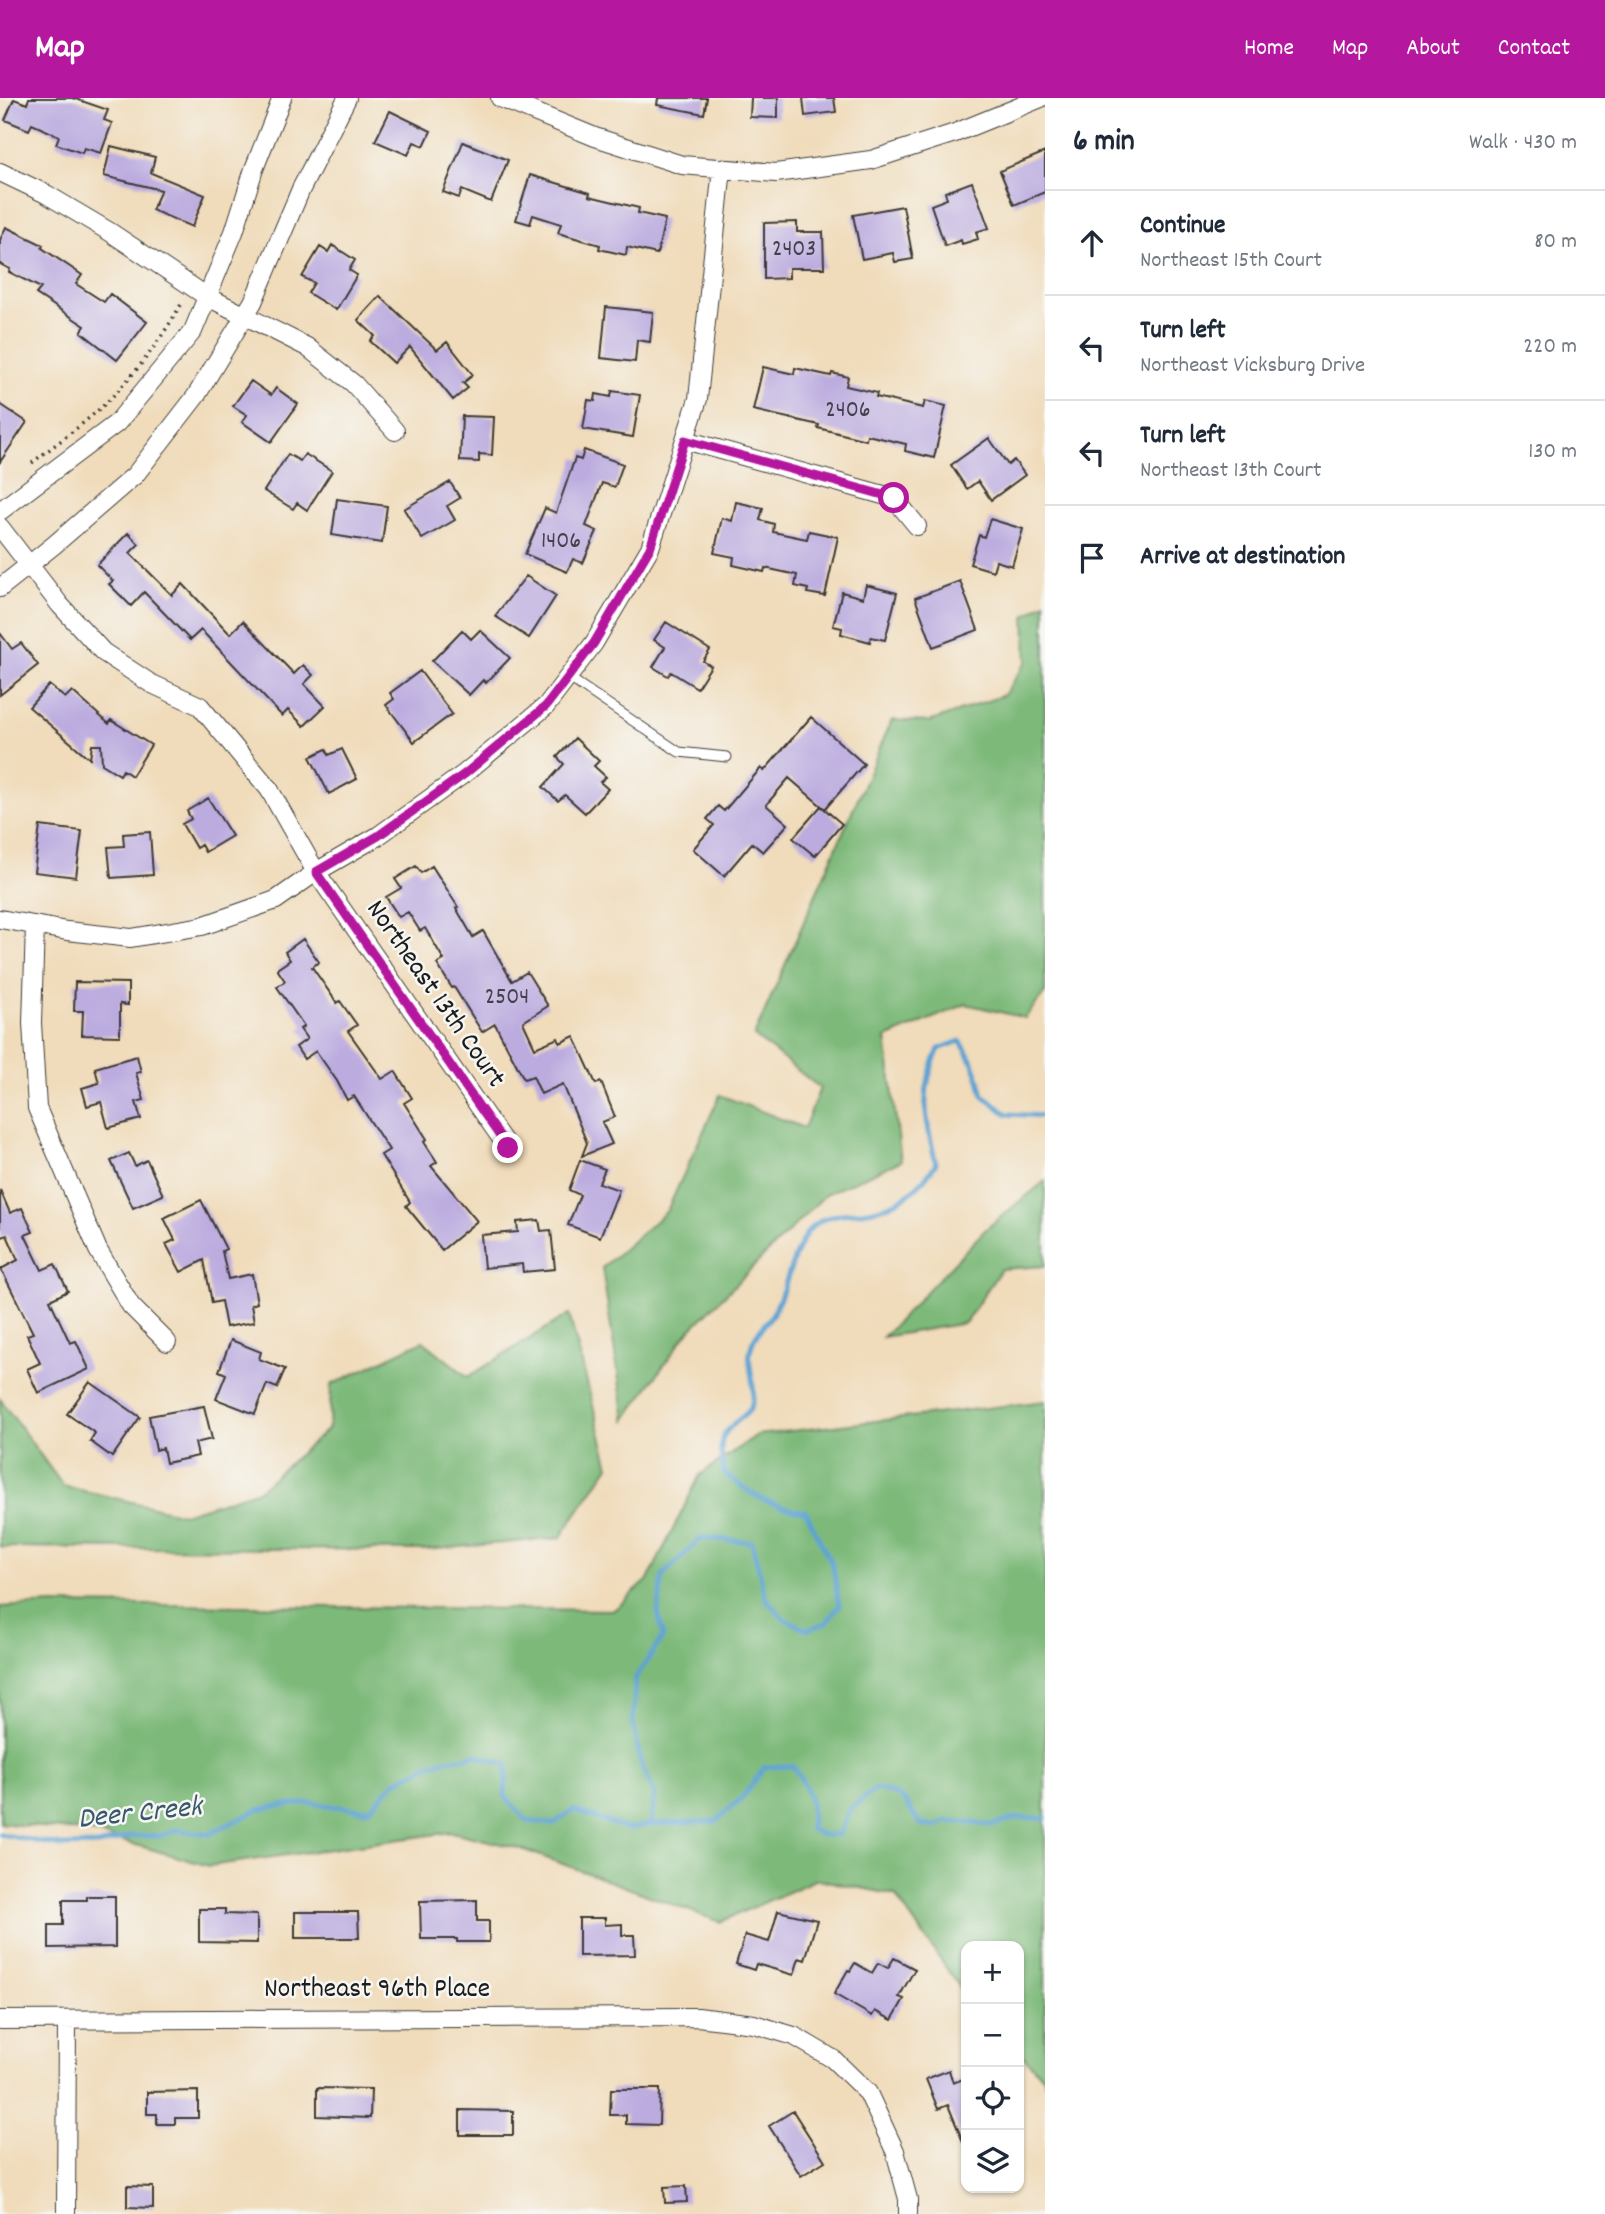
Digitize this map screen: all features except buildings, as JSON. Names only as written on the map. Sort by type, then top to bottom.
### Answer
[{"type":"street","points":[[0,511],[117,423],[193,331],[199,291],[234,232],[254,169],[282,98]]},
{"type":"street","points":[[0,588],[135,475],[196,396],[253,302],[301,189],[347,98]]},
{"type":"street","points":[[500,98],[595,138],[682,165],[776,173],[872,160],[955,133],[1041,98]]},
{"type":"street","points":[[0,919],[131,938],[202,926],[276,900],[316,872],[378,836],[466,773],[546,706],[594,643],[650,548],[698,399],[722,169]]},
{"type":"street","points":[[0,172],[46,194],[110,232],[199,291],[307,348],[354,384],[395,431]]},
{"type":"street","points":[[685,440],[894,498],[917,526]]},
{"type":"street","name":"Northeast 13th Court","points":[[0,527],[60,605],[103,652],[150,683],[200,706],[269,789],[316,872],[508,1148]]},
{"type":"street","points":[[34,925],[32,1023],[37,1108],[98,1250],[131,1306],[167,1342]]},
{"type":"street","name":"Northeast 96th Place","points":[[0,2020],[698,2017],[754,2024],[794,2036],[833,2059],[867,2093],[895,2151],[908,2199],[908,2214]]},
{"type":"street","points":[[66,2214],[67,2020]]},
{"type":"lane","points":[[568,677],[679,751],[727,757]]},
{"type":"path","points":[[27,467],[96,412],[119,389],[199,291]]},
{"type":"green space","points":[[1045,602],[1045,993],[1025,1018],[966,1004],[886,1038],[901,1161],[826,1194],[686,1334],[625,1420],[602,1268],[667,1211],[720,1095],[804,1128],[820,1088],[754,1036],[892,720],[929,722],[1004,695],[1027,661],[1025,616]]},
{"type":"green space","points":[[1045,1181],[1045,1266],[1001,1269],[965,1323],[883,1337],[986,1229]]},
{"type":"green space","points":[[569,1314],[609,1466],[560,1538],[425,1550],[0,1547],[0,1399],[63,1486],[183,1514],[259,1490],[329,1428],[331,1385],[423,1341],[468,1377]]},
{"type":"green space","points":[[1045,1401],[1045,2084],[1044,2078],[1024,2057],[1024,1941],[961,1941],[961,1989],[895,1895],[817,1879],[720,1922],[522,1849],[452,1832],[209,1866],[91,1832],[0,1823],[0,1607],[53,1604],[614,1610],[648,1580],[700,1475],[757,1435]]},
{"type":"waterway","name":"Deer Creek","points":[[0,1834],[61,1846],[98,1845],[133,1836],[160,1836],[176,1830],[210,1834],[257,1810],[278,1806],[310,1803],[370,1809],[395,1782],[433,1763],[475,1755],[507,1764],[505,1796],[527,1821],[553,1824],[574,1810],[627,1829],[651,1824],[655,1794],[641,1764],[633,1721],[635,1679],[663,1637],[658,1612],[663,1575],[701,1538],[752,1542],[766,1599],[783,1618],[807,1630],[827,1622],[839,1606],[833,1567],[806,1512],[771,1503],[744,1488],[724,1473],[721,1455],[727,1430],[751,1407],[752,1344],[778,1303],[806,1234],[819,1221],[833,1216],[889,1205],[916,1188],[930,1172],[936,1163],[927,1119],[926,1092],[939,1049],[960,1041],[974,1067],[983,1095],[1007,1114],[1045,1116]]},
{"type":"waterway","points":[[651,1824],[716,1821],[742,1798],[765,1767],[793,1766],[809,1796],[810,1829],[822,1835],[839,1835],[850,1809],[876,1789],[900,1797],[920,1824],[934,1827],[948,1821],[993,1825],[1018,1818],[1045,1818]]},
{"type":"route","points":[[508,1148],[316,872],[378,836],[466,773],[546,706],[594,643],[650,548],[685,440],[894,498]]}]
